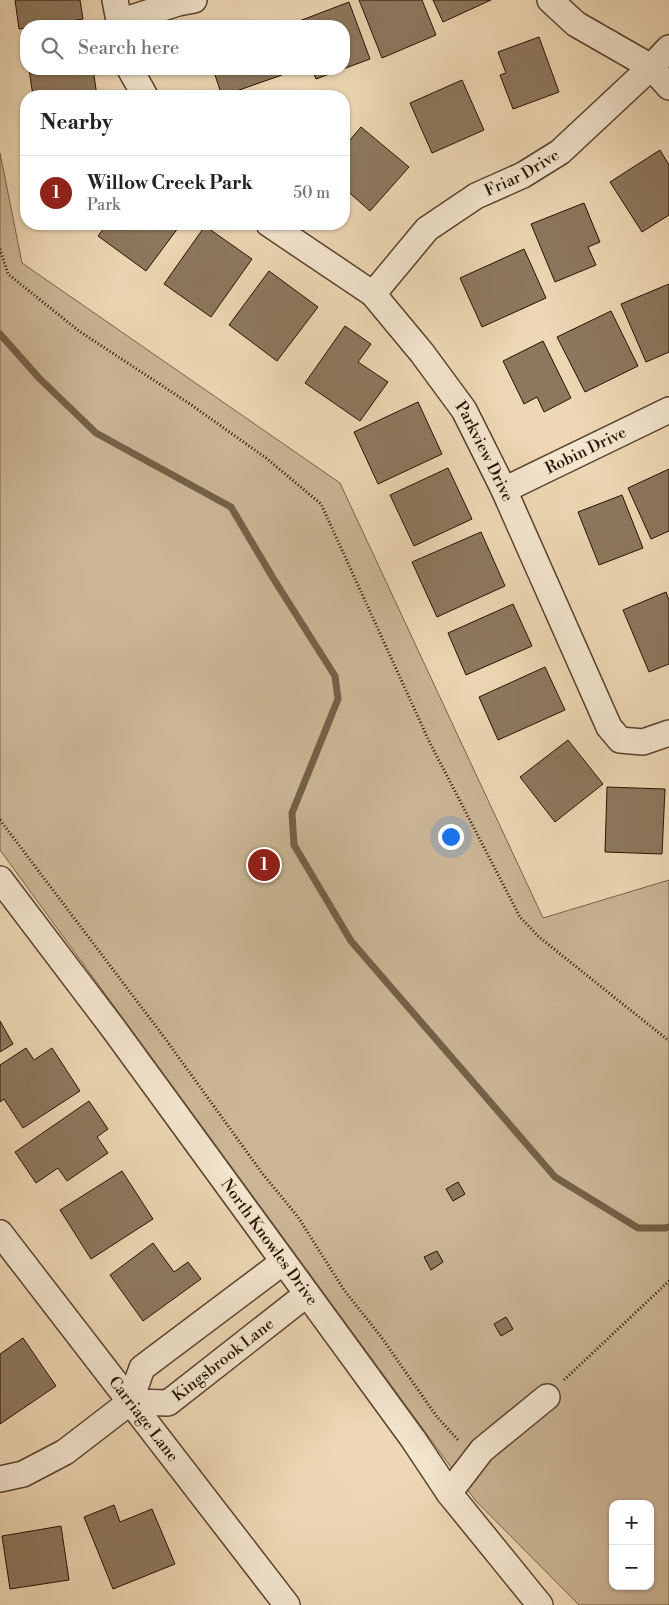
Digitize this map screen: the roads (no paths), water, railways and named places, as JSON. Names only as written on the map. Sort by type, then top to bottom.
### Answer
[{"type":"street","points":[[118,16],[194,0]]},
{"type":"street","points":[[550,0],[576,24],[651,67],[669,87]]},
{"type":"street","name":"Friar Drive","points":[[373,294],[427,229],[476,196],[523,176],[560,152],[669,48]]},
{"type":"street","points":[[133,75],[142,90]]},
{"type":"street","name":"Parkview Drive","points":[[278,230],[373,294],[422,353],[464,410],[504,490],[609,726],[620,740],[643,742],[669,733]]},
{"type":"street","name":"Robin Drive","points":[[504,490],[669,410]]},
{"type":"street","name":"North Knowles Drive","points":[[0,879],[113,1028],[412,1439],[449,1493],[540,1605]]},
{"type":"street","name":"Carriage Lane","points":[[0,1233],[287,1605]]},
{"type":"street","points":[[0,1479],[23,1474],[65,1452],[130,1402],[142,1368],[283,1262]]},
{"type":"street","name":"Kingsbrook Lane","points":[[130,1402],[168,1403],[307,1294]]},
{"type":"street","points":[[449,1493],[482,1450],[547,1397]]},
{"type":"waterway","points":[[0,334],[39,378],[96,433],[231,507],[335,676],[338,699],[292,813],[294,845],[351,941],[555,1177],[638,1228],[669,1227]]},
{"type":"place","name":"Willow Creek Park","points":[[264,865]]}]
